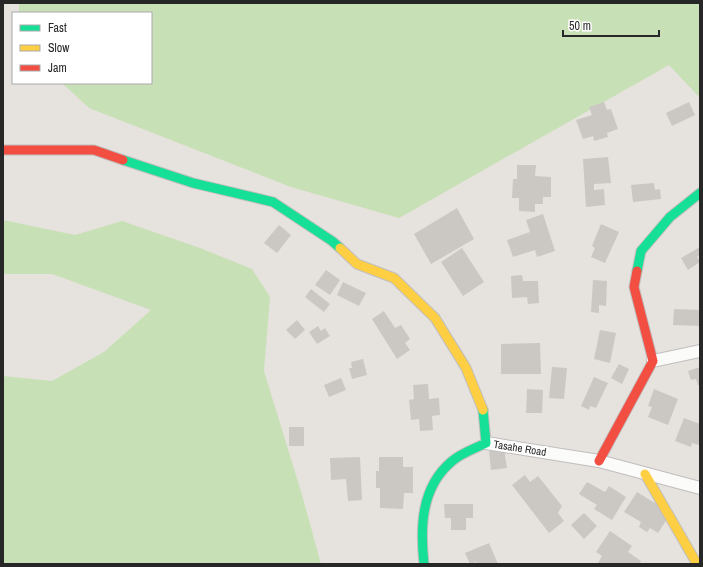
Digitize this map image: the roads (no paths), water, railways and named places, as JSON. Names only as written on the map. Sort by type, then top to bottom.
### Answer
[{"type":"street","points":[[3,150],[94,150],[193,183],[273,202],[332,241],[356,264],[394,278],[435,318],[466,368],[486,415],[486,443]]},
{"type":"street","points":[[599,461],[653,361],[634,286],[641,251],[670,217],[700,193]]},
{"type":"street","points":[[653,361],[700,351]]},
{"type":"street","name":"Tasahe Road","points":[[424,564],[422,530],[426,496],[438,475],[452,461],[486,443],[599,461],[700,488]]},
{"type":"street","points":[[645,474],[697,564]]}]
